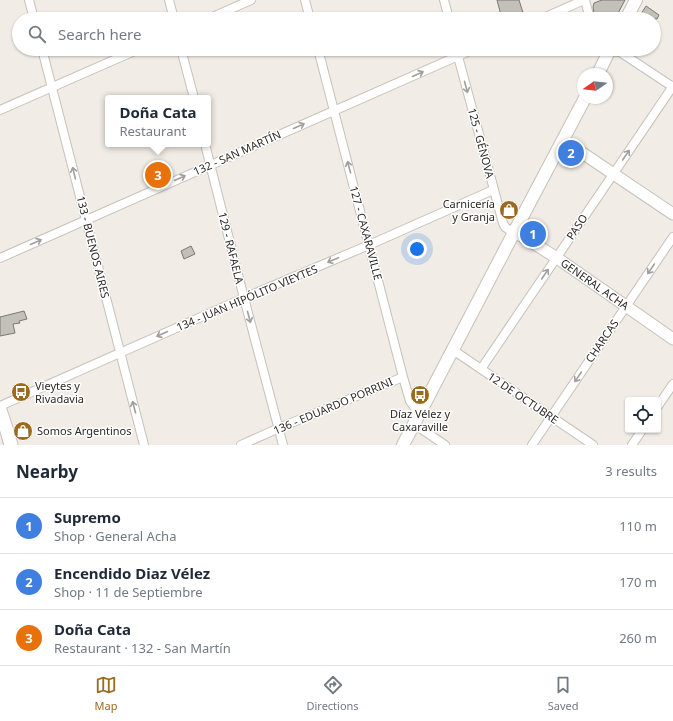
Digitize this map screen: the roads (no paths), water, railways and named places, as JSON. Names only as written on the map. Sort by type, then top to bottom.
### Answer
[{"type":"main road","points":[[630,12],[636,0]]},
{"type":"main road","points":[[600,68],[604,56]]},
{"type":"main road","points":[[403,445],[582,104]]},
{"type":"main road","points":[[0,410],[10,445]]},
{"type":"main road","points":[[0,420],[2,445]]},
{"type":"street","points":[[29,0],[32,12]]},
{"type":"street","points":[[169,0],[172,12]]},
{"type":"street","points":[[224,12],[251,0]]},
{"type":"street","points":[[305,0],[308,12]]},
{"type":"street","points":[[444,0],[447,12]]},
{"type":"street","points":[[557,12],[584,0],[588,12]]},
{"type":"street","name":"133 - BUENOS AIRES","points":[[44,56],[119,353],[144,445]]},
{"type":"street","points":[[0,110],[123,56]]},
{"type":"street","points":[[184,56],[193,95]]},
{"type":"street","name":"127 - CAXARAVILLE","points":[[320,56],[403,377],[417,419]]},
{"type":"street","name":"132 - SAN MARTÍN","points":[[0,258],[334,111],[449,56]]},
{"type":"street","name":"125 - GÉNOVA","points":[[458,56],[503,223],[505,227],[514,233]]},
{"type":"street","points":[[626,56],[673,86]]},
{"type":"street","name":"PASO","points":[[481,369],[673,86]]},
{"type":"street","points":[[563,140],[673,214]]},
{"type":"street","name":"129 - RAFAELA","points":[[206,147],[283,445]]},
{"type":"street","name":"134 - JUAN HIPÓLITO VIEYTES","points":[[0,406],[244,298],[494,190]]},
{"type":"street","name":"GENERAL ACHA","points":[[514,233],[522,236],[557,258],[673,339]]},
{"type":"street","name":"CHARCAS","points":[[532,445],[673,237]]},
{"type":"street","name":"12 DE OCTUBRE","points":[[453,350],[593,445]]},
{"type":"street","name":"136 - EDUARDO PORRINI","points":[[241,445],[403,377]]},
{"type":"street","points":[[661,402],[673,384]]},
{"type":"street","points":[[417,419],[445,445]]},
{"type":"street","points":[[632,445],[640,433]]},
{"type":"place","name":"Encendido Diaz Vélez","points":[[571,153]]},
{"type":"place","name":"Doña Cata","points":[[158,175]]},
{"type":"place","name":"Carnicería y Granja","points":[[509,210]]},
{"type":"place","name":"Supremo","points":[[533,234]]},
{"type":"place","name":"Vieytes y Rivadavia","points":[[21,392]]},
{"type":"place","name":"Díaz Vélez y Caxaraville","points":[[420,395]]},
{"type":"place","name":"Somos Argentinos","points":[[23,431]]}]
